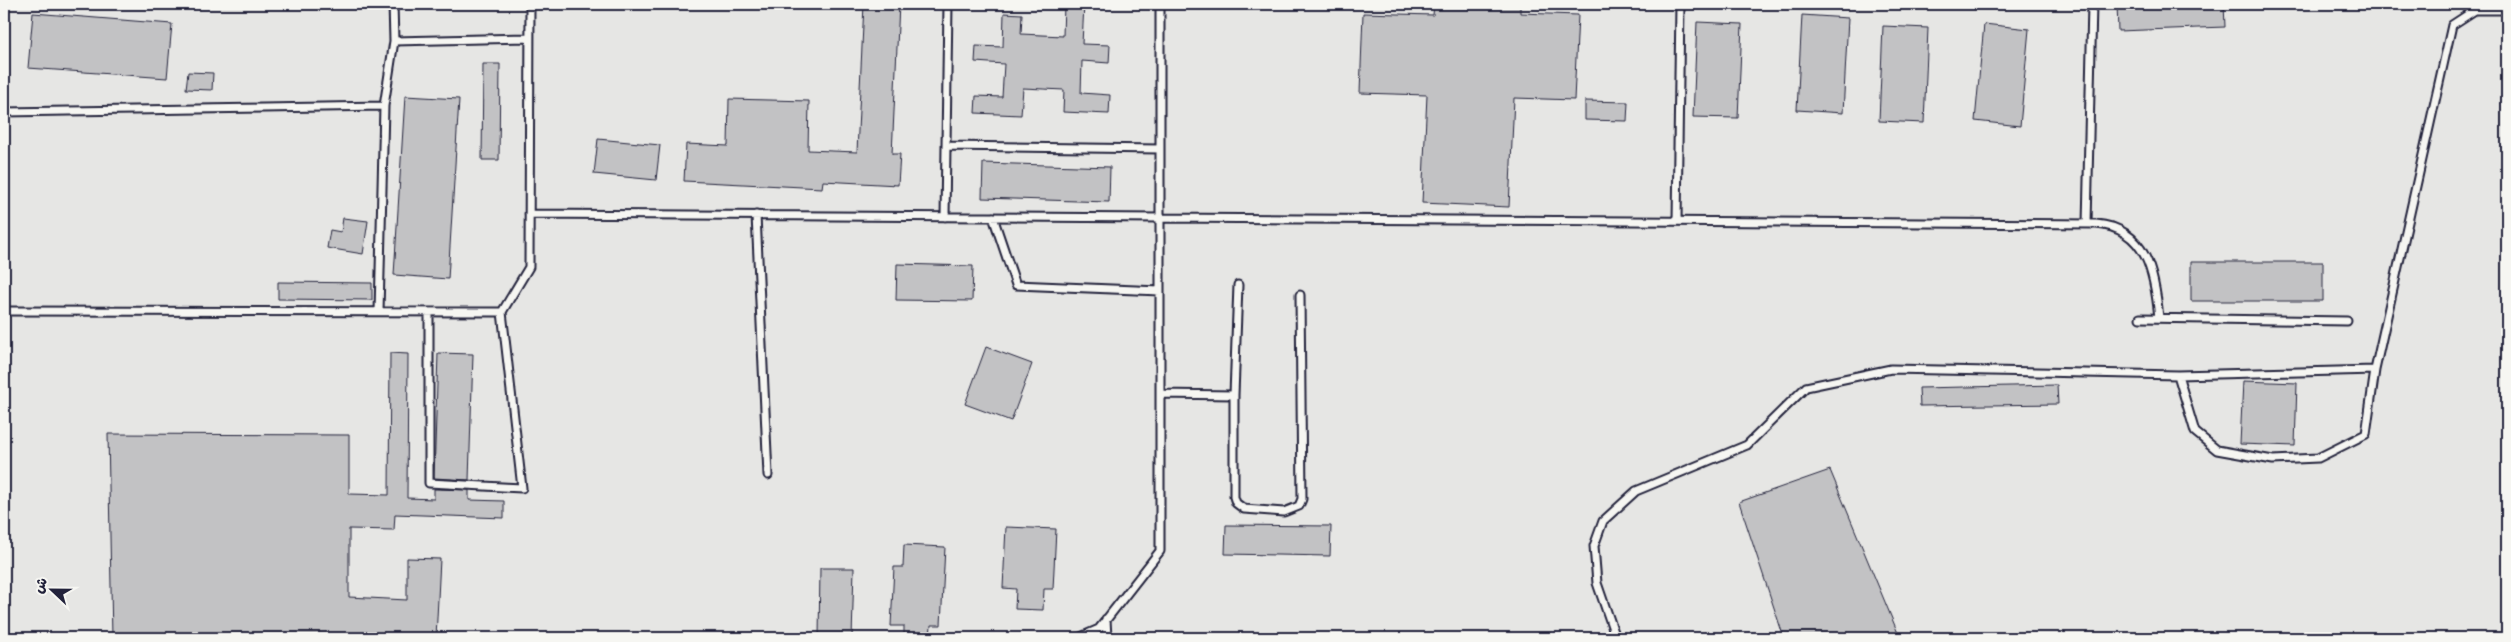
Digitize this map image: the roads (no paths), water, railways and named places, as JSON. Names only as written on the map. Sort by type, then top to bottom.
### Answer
[{"type":"lane","points":[[379,312],[384,106],[394,41],[393,4]]},
{"type":"lane","points":[[429,312],[429,482],[522,488],[502,312],[530,267],[530,4]]},
{"type":"lane","points":[[945,216],[948,4]]},
{"type":"lane","points":[[1078,638],[1099,629],[1160,551],[1160,4]]},
{"type":"lane","points":[[1677,221],[1680,4]]},
{"type":"lane","points":[[2087,224],[2092,4]]},
{"type":"lane","points":[[2178,375],[2195,432],[2217,450],[2273,460],[2318,458],[2366,434],[2375,370],[2452,25],[2475,10],[2507,10]]},
{"type":"lane","points":[[394,41],[529,38]]},
{"type":"lane","points":[[4,112],[384,106]]},
{"type":"lane","points":[[946,146],[1160,149]]},
{"type":"lane","points":[[529,214],[2087,224],[2114,226],[2138,242],[2146,257],[2157,291],[2159,318]]},
{"type":"lane","points":[[756,215],[768,474]]},
{"type":"lane","points":[[993,217],[1016,285],[1160,291]]},
{"type":"lane","points":[[1238,286],[1234,395],[1234,497],[1236,503],[1244,509],[1292,510],[1298,506],[1303,491],[1300,295]]},
{"type":"lane","points":[[4,311],[502,312]]},
{"type":"lane","points":[[2140,318],[2347,321]]},
{"type":"lane","points":[[1616,638],[1597,583],[1594,546],[1603,521],[1636,491],[1747,445],[1806,387],[1891,369],[2178,375],[2375,370]]},
{"type":"lane","points":[[1160,394],[1234,395]]},
{"type":"lane","points":[[1106,619],[1107,638]]}]
